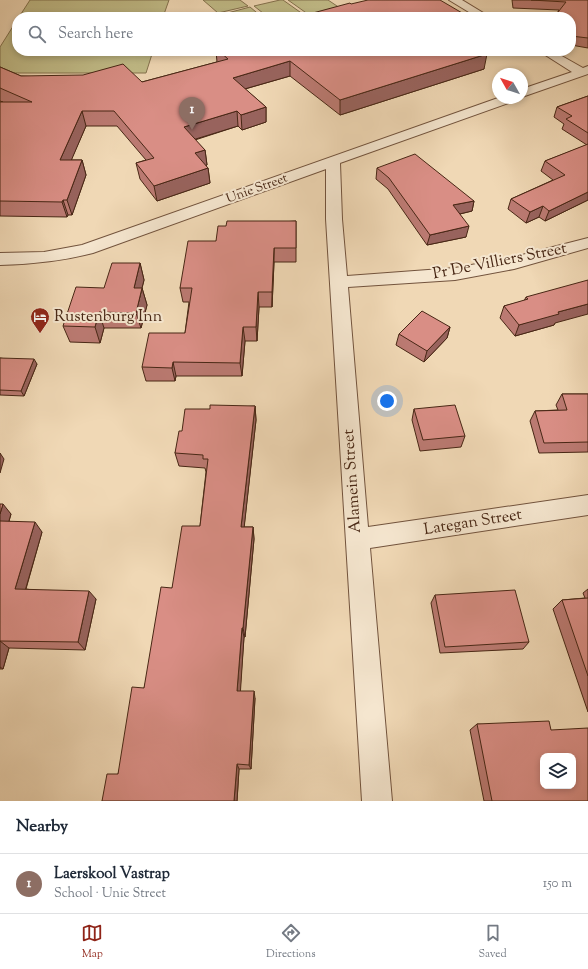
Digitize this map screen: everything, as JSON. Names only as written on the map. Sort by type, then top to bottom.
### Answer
[{"type":"street","points":[[454,0],[476,12]]},
{"type":"street","points":[[555,56],[585,71]]},
{"type":"street","points":[[528,91],[585,71]]},
{"type":"street","name":"Unie Street","points":[[0,259],[25,259],[66,255],[87,249],[492,104]]},
{"type":"street","name":"Alamein Street","points":[[333,162],[334,219],[377,801]]},
{"type":"street","name":"Pr De Villiers Street","points":[[339,282],[455,274],[514,263],[588,243]]},
{"type":"street","name":"Lategan Street","points":[[357,540],[588,505]]},
{"type":"shaded area","points":[[30,0],[169,0],[165,12],[22,12]]},
{"type":"shaded area","points":[[203,0],[240,0],[248,6],[222,12],[217,12]]},
{"type":"shaded area","points":[[283,0],[300,12],[262,12],[254,6]]},
{"type":"shaded area","points":[[288,0],[328,0],[346,12],[305,12]]},
{"type":"shaded area","points":[[250,7],[256,12],[231,12]]},
{"type":"shaded area","points":[[12,28],[12,56],[151,56],[146,73],[0,73],[0,47]]},
{"type":"building","points":[[368,0],[440,0],[460,12],[317,12],[350,3]]},
{"type":"building","points":[[531,0],[588,0],[588,38],[576,37],[576,12],[558,12],[566,2]]},
{"type":"building","points":[[225,56],[481,56],[340,100],[290,61],[233,78],[266,107],[241,115],[237,111],[184,127],[205,150],[195,153],[208,168],[154,186],[136,163],[154,158],[114,111],[82,111],[60,160],[82,160],[67,200],[63,200],[62,202],[0,201],[0,102],[32,102],[0,88],[0,67],[21,76],[83,75],[123,64],[142,82],[228,59]]},
{"type":"building","points":[[588,96],[588,133],[566,119],[572,116],[557,107]]},
{"type":"building","points":[[588,144],[588,192],[549,211],[543,206],[530,212],[511,199],[565,175],[545,161]]},
{"type":"building","points":[[415,154],[474,201],[453,205],[469,226],[430,235],[389,178],[377,168]]},
{"type":"building","points":[[227,221],[296,221],[296,248],[274,248],[272,292],[258,292],[256,327],[243,327],[240,363],[173,362],[172,368],[142,367],[149,333],[185,333],[192,288],[180,288],[188,241],[216,241],[218,226],[226,226]]},
{"type":"building","points":[[112,263],[140,263],[134,288],[142,288],[136,313],[99,312],[95,327],[63,326],[76,287],[104,288]]},
{"type":"building","points":[[588,280],[588,304],[558,312],[559,314],[519,325],[504,306],[528,299],[526,297]]},
{"type":"building","points":[[422,311],[450,327],[427,351],[399,334]]},
{"type":"building","points":[[0,358],[34,359],[21,391],[0,390]]},
{"type":"building","points":[[562,394],[588,394],[588,442],[544,443],[535,411],[567,410]]},
{"type":"building","points":[[210,405],[255,406],[241,527],[253,527],[237,691],[254,691],[249,765],[237,764],[234,801],[102,801],[107,774],[118,774],[132,687],[144,688],[161,587],[172,588],[182,526],[200,526],[208,459],[203,459],[203,455],[175,453],[179,431],[182,431],[185,409],[210,409]]},
{"type":"building","points":[[455,405],[465,436],[423,440],[414,409]]},
{"type":"building","points":[[0,504],[3,504],[0,514]]},
{"type":"building","points":[[0,521],[35,522],[15,589],[89,591],[78,642],[0,641]]},
{"type":"building","points":[[515,590],[529,642],[445,647],[435,595]]},
{"type":"building","points":[[588,598],[588,676],[562,600]]},
{"type":"building","points":[[549,721],[551,730],[588,728],[588,801],[492,801],[477,724]]},
{"type":"place","name":"Laerskool Vastrap","points":[[192,130]]},
{"type":"place","name":"Rustenburg Inn","points":[[40,334]]}]
